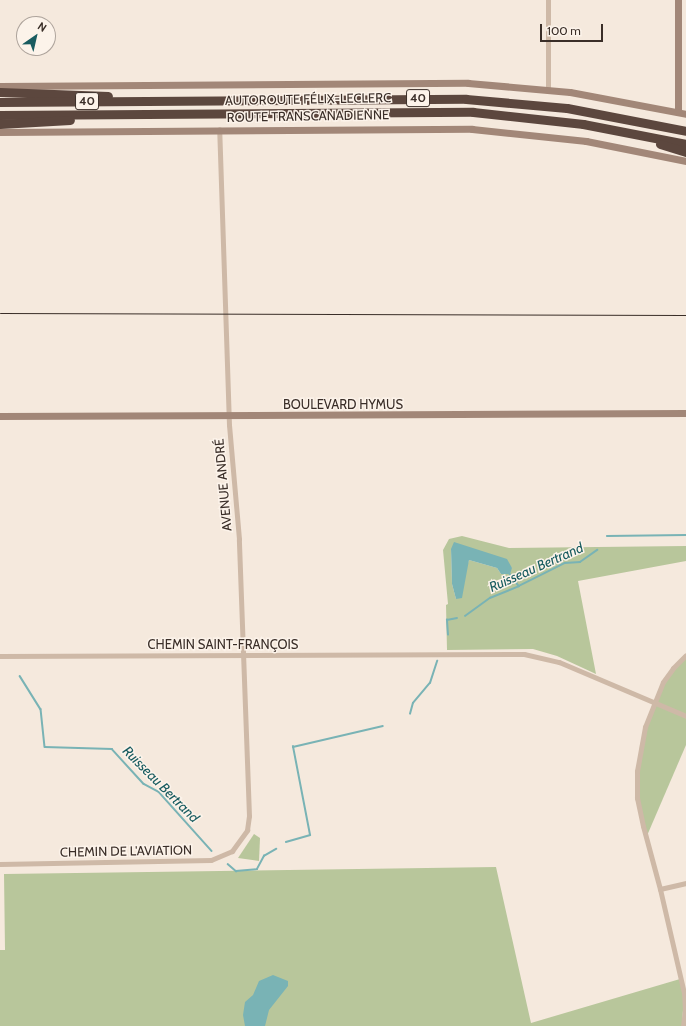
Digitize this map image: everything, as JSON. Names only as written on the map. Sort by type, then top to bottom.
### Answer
[{"type":"highway","points":[[0,92],[60,92],[173,100]]},
{"type":"highway","name":"AUTOROUTE FÉLIX-LECLERC","points":[[0,102],[466,99],[557,107],[686,130]]},
{"type":"highway","name":"AUTOROUTE FÉLIX-LECLERC","points":[[0,115],[462,112],[543,118],[621,130],[686,144]]},
{"type":"highway","points":[[0,124],[135,114]]},
{"type":"highway","points":[[621,130],[686,152]]},
{"type":"main road","points":[[678,0],[678,112]]},
{"type":"main road","points":[[0,86],[428,82],[548,89],[610,98],[686,114]]},
{"type":"main road","name":"ROUTE TRANSCANADIENNE","points":[[0,132],[218,129],[480,129],[586,141],[686,161]]},
{"type":"main road","name":"BOULEVARD HYMUS","points":[[0,416],[686,413]]},
{"type":"street","points":[[548,0],[548,89]]},
{"type":"street","name":"AVENUE ANDRÉ","points":[[218,129],[228,416],[238,534],[249,816],[244,837]]},
{"type":"street","name":"CHEMIN SAINT-FRANÇOIS","points":[[0,656],[446,654],[542,656],[686,716]]},
{"type":"street","points":[[683,1026],[685,1010],[684,994],[637,798],[640,749],[655,703],[667,677],[686,655]]},
{"type":"street","name":"CHEMIN DE L'AVIATION","points":[[0,864],[211,860],[230,853],[244,837]]},
{"type":"street","points":[[660,889],[686,883]]},
{"type":"green space","points":[[462,536],[509,548],[686,546],[686,561],[578,581],[596,674],[557,656],[533,649],[447,650],[446,605],[448,604],[443,550],[449,539]],"holes":[[[451,549],[512,568],[501,574],[497,568],[469,560],[456,599],[452,584]]]},
{"type":"green space","points":[[686,655],[686,745],[646,838],[637,798],[640,745],[663,682]]},
{"type":"green space","points":[[254,834],[260,838],[259,861],[238,858]]},
{"type":"green space","points":[[496,867],[531,1023],[680,979],[684,994],[682,1026],[0,1026],[0,950],[5,950],[4,874]]},
{"type":"water","points":[[454,542],[507,559],[512,568],[510,574],[501,574],[497,568],[469,560],[462,598],[456,599],[452,584],[451,549]]},
{"type":"water","points":[[273,975],[288,981],[288,986],[269,1010],[265,1026],[245,1026],[243,1015],[245,1002],[253,995],[259,981]]},
{"type":"waterway","name":"Ruisseau Bertrand","points":[[607,536],[686,535]]},
{"type":"waterway","name":"Ruisseau Bertrand","points":[[465,616],[490,598],[519,586],[565,563],[580,562],[597,550]]},
{"type":"waterway","points":[[510,574],[519,586]]},
{"type":"waterway","name":"Ruisseau Bertrand","points":[[448,635],[447,620],[457,618]]},
{"type":"waterway","name":"Ruisseau Bertrand","points":[[410,714],[413,703],[430,683],[437,661]]},
{"type":"waterway","name":"Ruisseau Bertrand","points":[[20,676],[41,709],[45,747],[112,749],[144,784],[159,792],[212,851]]},
{"type":"waterway","name":"Ruisseau Bertrand","points":[[286,842],[310,835],[293,747],[383,726]]},
{"type":"waterway","name":"Ruisseau Bertrand","points":[[228,864],[236,871],[257,869],[264,856],[276,849]]},
{"type":"tram line","points":[[0,313],[686,315]]}]
